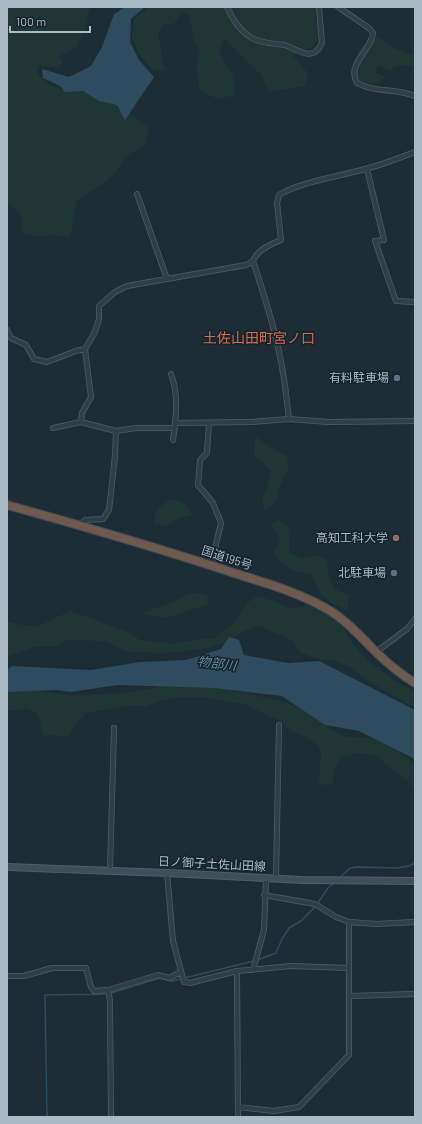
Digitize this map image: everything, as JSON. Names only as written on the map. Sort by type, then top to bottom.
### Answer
[{"type":"highway","name":"国道195号","points":[[7,505],[79,525],[211,566],[281,588],[311,600],[329,610],[348,624],[387,663],[415,683]]},
{"type":"main road","name":"日ノ御子土佐山田線","points":[[7,867],[303,880],[415,881]]},
{"type":"street","points":[[227,7],[234,22],[252,38],[264,42],[284,45],[305,54],[314,52],[320,48],[322,43],[318,7]]},
{"type":"street","points":[[338,7],[369,28],[373,33],[373,39],[361,56],[355,68],[354,73],[357,83],[374,90],[406,93],[415,96]]},
{"type":"street","points":[[81,422],[82,413],[91,397],[85,349],[95,332],[99,319],[99,306],[115,292],[127,286],[246,265],[253,261],[254,258],[268,245],[281,240],[278,204],[279,196],[284,192],[366,169],[415,152]]},
{"type":"street","points":[[366,169],[384,240],[375,241],[396,302],[415,302]]},
{"type":"street","points":[[137,194],[167,279]]},
{"type":"street","points":[[253,261],[275,336],[283,373],[289,419]]},
{"type":"street","points":[[7,330],[11,338],[26,345],[34,359],[47,362],[85,349]]},
{"type":"street","points":[[171,374],[175,385],[175,426],[173,440]]},
{"type":"street","points":[[53,428],[81,422],[116,431],[136,428],[289,419],[329,422],[415,421]]},
{"type":"street","points":[[209,423],[207,453],[200,460],[198,485],[213,503],[221,523],[211,566]]},
{"type":"street","points":[[79,525],[85,520],[103,518],[109,510],[115,456],[116,431]]},
{"type":"street","points":[[376,652],[406,629],[415,619]]},
{"type":"street","points":[[276,878],[279,725]]},
{"type":"street","points":[[110,871],[114,728]]},
{"type":"street","points":[[167,873],[173,941],[184,982],[190,983],[237,971],[291,966],[349,968]]},
{"type":"street","points":[[253,970],[264,930],[264,896],[266,878]]},
{"type":"street","points":[[264,896],[315,904],[336,917],[349,922],[376,924],[415,922]]},
{"type":"street","points":[[238,1107],[274,1110],[299,1107],[349,1055],[349,922]]},
{"type":"street","points":[[7,976],[24,976],[52,968],[86,968],[91,988],[94,992],[108,990],[158,975],[169,978],[181,973]]},
{"type":"street","points":[[237,971],[238,1117]]},
{"type":"street","points":[[108,990],[110,1001],[111,1117]]},
{"type":"street","points":[[350,996],[415,994]]},
{"type":"green space","points":[[7,7],[90,7],[85,28],[76,47],[59,56],[63,63],[55,68],[38,65],[37,72],[50,85],[60,89],[70,91],[86,91],[92,97],[99,100],[115,102],[125,115],[130,114],[149,127],[146,143],[126,156],[118,169],[105,182],[77,200],[70,237],[50,235],[39,237],[23,233],[20,213],[7,202]]},
{"type":"green space","points":[[146,7],[318,7],[315,18],[322,37],[310,48],[292,55],[308,73],[305,86],[269,92],[261,74],[249,64],[224,38],[219,51],[233,75],[235,95],[218,99],[200,91],[196,70],[199,52],[194,41],[189,15],[181,12],[174,24],[165,24],[158,33],[165,71],[152,69],[139,54],[132,37],[134,19],[146,10]]},
{"type":"green space","points":[[378,37],[395,48],[415,55],[415,66],[398,65],[391,71],[378,65],[376,73],[385,77],[375,85],[368,83],[359,86],[353,68],[359,49],[369,40]]},
{"type":"green space","points":[[255,437],[287,456],[289,468],[281,483],[276,501],[264,511],[262,497],[267,488],[271,470],[254,456]]},
{"type":"green space","points":[[171,499],[186,504],[192,515],[183,516],[167,526],[154,523],[159,508]]},
{"type":"green space","points":[[279,520],[288,527],[290,554],[303,558],[314,555],[327,559],[328,573],[334,589],[349,595],[347,610],[333,604],[320,594],[312,575],[298,572],[283,565],[273,552],[278,545],[280,537],[271,525]]},
{"type":"green space","points":[[191,593],[207,595],[209,604],[165,618],[142,614],[172,603]]},
{"type":"green space","points":[[257,596],[274,601],[291,609],[309,604],[326,610],[341,623],[351,641],[367,660],[415,693],[415,708],[371,683],[350,667],[332,660],[322,660],[301,653],[291,640],[260,626],[242,632],[227,642],[209,648],[187,651],[161,653],[127,652],[105,641],[67,640],[56,646],[37,646],[7,656],[7,621],[37,627],[70,611],[126,631],[140,640],[175,644],[198,639],[213,639],[234,623],[247,603]]},
{"type":"green space","points":[[179,683],[229,689],[284,702],[308,712],[328,728],[347,737],[371,738],[385,742],[415,764],[415,788],[377,756],[358,753],[342,757],[336,765],[332,784],[319,785],[321,754],[319,746],[305,737],[291,731],[278,720],[244,704],[199,697],[183,697],[160,701],[145,706],[124,706],[85,713],[68,736],[43,735],[38,714],[27,708],[7,711],[7,688],[73,696],[134,692]]},
{"type":"water","points":[[125,7],[144,8],[131,19],[130,42],[139,60],[154,77],[125,120],[117,105],[99,101],[83,91],[65,92],[60,86],[43,78],[42,69],[69,77],[91,66],[102,47],[114,14]]},
{"type":"water","name":"物部川","points":[[229,637],[239,640],[244,655],[288,663],[319,661],[415,710],[415,759],[359,731],[325,725],[282,696],[215,688],[117,685],[71,692],[57,690],[7,692],[7,670],[12,666],[91,670],[140,662],[186,660],[221,649]]},
{"type":"waterway","points":[[339,878],[350,868],[397,868],[409,866],[415,863]]},
{"type":"waterway","points":[[317,904],[328,888],[334,883]]},
{"type":"waterway","points":[[257,960],[276,953],[289,928],[301,921],[315,907]]},
{"type":"waterway","points":[[111,993],[160,978],[172,981],[254,961]]},
{"type":"waterway","points":[[47,1117],[45,995],[107,994]]},
{"type":"place","name":"有料駐車場","points":[[397,378]]},
{"type":"place","name":"高知工科大学","points":[[396,538]]},
{"type":"place","name":"北駐車場","points":[[394,573]]},
{"type":"district","name":"土佐山田町宮ノ口","points":[[259,338]]}]
